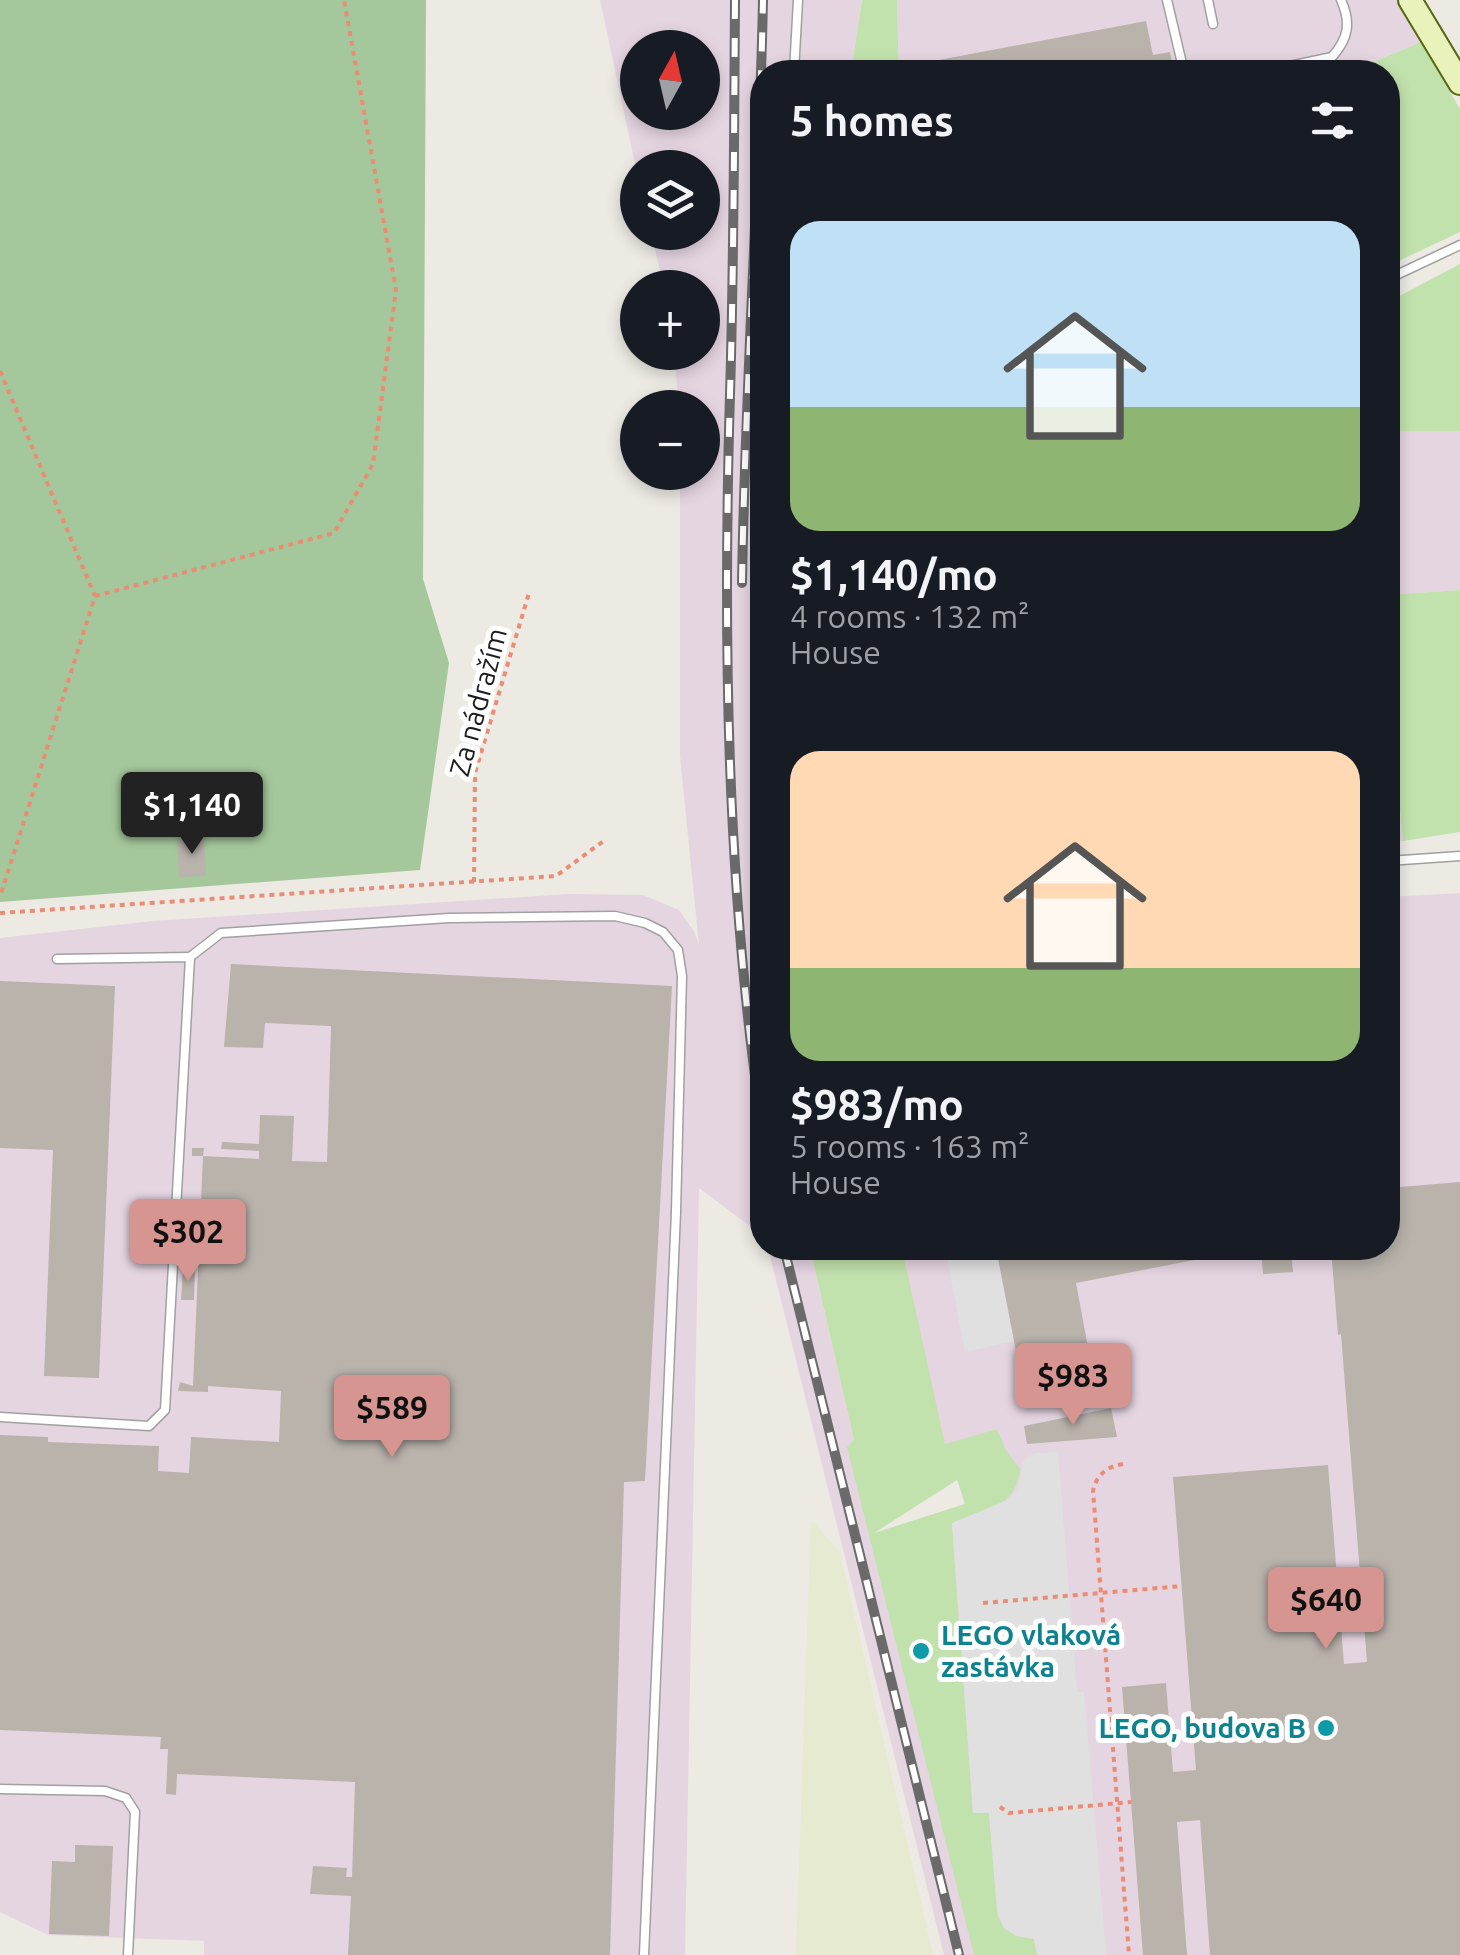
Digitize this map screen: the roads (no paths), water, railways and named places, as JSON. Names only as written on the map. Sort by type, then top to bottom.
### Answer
[{"type":"street","points":[[1410,0],[1460,83]]},
{"type":"lane","points":[[795,60],[798,0]]},
{"type":"lane","points":[[1166,0],[1181,60]]},
{"type":"lane","points":[[1208,0],[1213,24]]},
{"type":"lane","points":[[1318,60],[1332,57],[1348,29],[1349,20],[1341,0]]},
{"type":"lane","points":[[1400,274],[1460,246]]},
{"type":"lane","points":[[1400,859],[1460,856]]},
{"type":"lane","points":[[57,959],[190,957],[221,933],[449,918],[578,916],[616,916],[645,923],[662,932],[678,950],[682,976],[676,1212],[644,1955]]},
{"type":"lane","points":[[0,1417],[149,1426],[165,1410],[190,957]]},
{"type":"lane","points":[[0,1788],[105,1791],[126,1798],[135,1812],[128,1955]]},
{"type":"railway","points":[[735,0],[728,669],[734,852],[750,1035]]},
{"type":"railway","points":[[761,60],[763,0]]},
{"type":"railway","points":[[742,583],[750,340]]},
{"type":"railway","points":[[787,1260],[959,1955]]},
{"type":"place","name":"LEGO vlaková zastávka","points":[[921,1651]]},
{"type":"place","name":"LEGO, budova B","points":[[1326,1728]]}]
